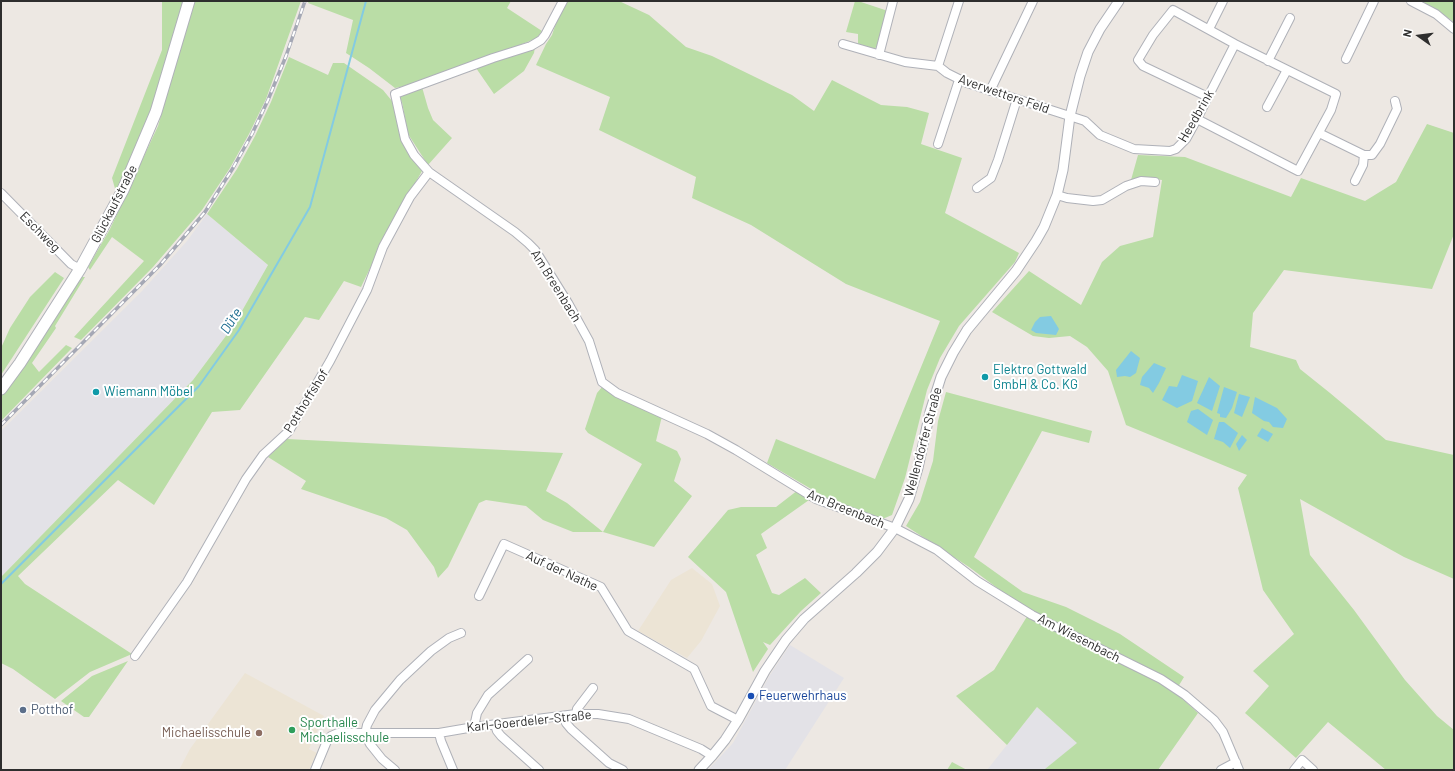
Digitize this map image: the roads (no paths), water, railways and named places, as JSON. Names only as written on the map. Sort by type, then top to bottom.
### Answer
[{"type":"main road","name":"Glückaufstraße","points":[[1,389],[20,363],[80,269],[123,190],[156,112],[189,1]]},
{"type":"street","name":"Am Breenbach","points":[[563,1],[545,35],[541,40],[531,46],[493,58],[395,94],[406,139],[414,155],[429,172],[528,242],[568,303],[589,341],[602,382],[607,386],[639,404],[700,431],[733,448],[816,499],[895,528]]},
{"type":"street","points":[[879,55],[893,1]]},
{"type":"street","points":[[843,44],[905,62],[938,66],[959,1]]},
{"type":"street","points":[[990,91],[1033,1]]},
{"type":"street","name":"Wellendorfer Straße","points":[[699,770],[712,756],[738,720],[764,671],[786,640],[804,619],[877,552],[895,528],[909,499],[918,468],[930,412],[941,376],[967,330],[1016,271],[1044,226],[1057,195],[1063,170],[1070,116],[1080,76],[1088,52],[1100,29],[1119,1]]},
{"type":"street","points":[[1209,29],[1223,1]]},
{"type":"street","points":[[1346,58],[1374,1]]},
{"type":"street","points":[[1411,1],[1436,14],[1454,29]]},
{"type":"street","points":[[1197,119],[1298,171],[1331,110],[1336,94],[1235,44],[1173,10],[1153,35],[1138,60],[1143,66],[1208,96]]},
{"type":"street","points":[[1268,61],[1290,18]]},
{"type":"street","name":"Heedbrink","points":[[1070,116],[1085,121],[1100,135],[1134,149],[1170,151],[1176,149],[1186,139],[1235,44]]},
{"type":"street","name":"Averwetters Feld","points":[[938,66],[959,80],[1070,116]]},
{"type":"street","points":[[1267,107],[1287,70]]},
{"type":"street","points":[[938,144],[959,80]]},
{"type":"street","points":[[977,188],[991,178],[1017,99]]},
{"type":"street","points":[[1319,133],[1364,155],[1372,155],[1380,144],[1397,109],[1395,101]]},
{"type":"street","points":[[1355,181],[1363,165],[1364,155]]},
{"type":"street","name":"Potthoffshof","points":[[134,656],[187,582],[246,480],[263,455],[289,431],[330,361],[367,290],[383,247],[396,222],[410,197],[429,172]]},
{"type":"street","points":[[1057,195],[1067,198],[1093,201],[1102,200],[1126,186],[1141,181],[1155,182]]},
{"type":"street","name":"Eschweg","points":[[1,193],[71,264],[80,269]]},
{"type":"street","name":"Am Wiesenbach","points":[[895,528],[937,550],[977,581],[1032,615],[1167,683],[1214,720],[1223,732],[1240,770]]},
{"type":"street","name":"Auf der Nathe","points":[[479,596],[504,544],[601,587],[628,631],[694,669],[711,706],[738,720]]},
{"type":"street","points":[[395,770],[382,759],[370,744],[365,734],[375,710],[400,680],[431,651],[449,638],[461,633]]},
{"type":"street","points":[[474,727],[476,713],[488,695],[528,659]]},
{"type":"street","points":[[576,714],[577,709],[593,688]]},
{"type":"street","name":"Karl-Goerdeler-Straße","points":[[315,770],[327,741],[331,736],[338,733],[365,734],[439,732],[564,717],[576,714],[598,714],[629,719],[700,749],[712,756]]},
{"type":"street","points":[[564,717],[566,723],[571,729],[609,763],[623,770]]},
{"type":"street","points":[[495,725],[501,736],[539,770]]},
{"type":"street","points":[[439,732],[441,741],[453,770]]},
{"type":"street","points":[[1294,770],[1302,760],[1313,770]]},
{"type":"street","points":[[1221,770],[1224,767],[1236,762]]},
{"type":"water","points":[[1051,316],[1059,329],[1056,335],[1036,333],[1031,330],[1035,322],[1040,317]]},
{"type":"water","points":[[1131,351],[1140,358],[1136,373],[1130,377],[1117,377],[1116,370]]},
{"type":"water","points":[[1154,363],[1166,368],[1153,393],[1149,388],[1140,385],[1142,377]]},
{"type":"water","points":[[1182,375],[1198,381],[1192,401],[1177,408],[1162,400],[1169,386],[1177,387]]},
{"type":"water","points":[[1209,377],[1220,386],[1212,411],[1197,403]]},
{"type":"water","points":[[1224,387],[1237,392],[1232,408],[1226,418],[1220,417],[1220,414],[1217,413]]},
{"type":"water","points":[[1239,394],[1250,397],[1242,417],[1234,413]]},
{"type":"water","points":[[1255,397],[1277,408],[1287,419],[1283,428],[1273,427],[1269,422],[1264,421],[1252,413]]},
{"type":"water","points":[[1198,409],[1213,420],[1207,435],[1187,422],[1191,411]]},
{"type":"water","points":[[1219,422],[1224,422],[1238,433],[1230,448],[1223,442],[1214,439]]},
{"type":"water","points":[[1262,428],[1273,434],[1268,442],[1257,436]]},
{"type":"water","points":[[1242,435],[1247,440],[1239,451],[1236,444]]},
{"type":"waterway","name":"Düte","points":[[1,584],[199,386],[239,330],[310,207],[366,1]]},
{"type":"railway","points":[[1,425],[160,265],[205,212],[233,168],[252,134],[286,56],[305,1]]},
{"type":"place","name":"Elektro Gottwald GmbH & Co. KG","points":[[985,377]]},
{"type":"place","name":"Wiemann Möbel","points":[[96,392]]},
{"type":"place","name":"Feuerwehrhaus","points":[[751,696]]},
{"type":"place","name":"Potthof","points":[[23,710]]},
{"type":"place","name":"Sporthalle Michaelisschule","points":[[292,730]]},
{"type":"place","name":"Michaelisschule","points":[[259,733]]}]
